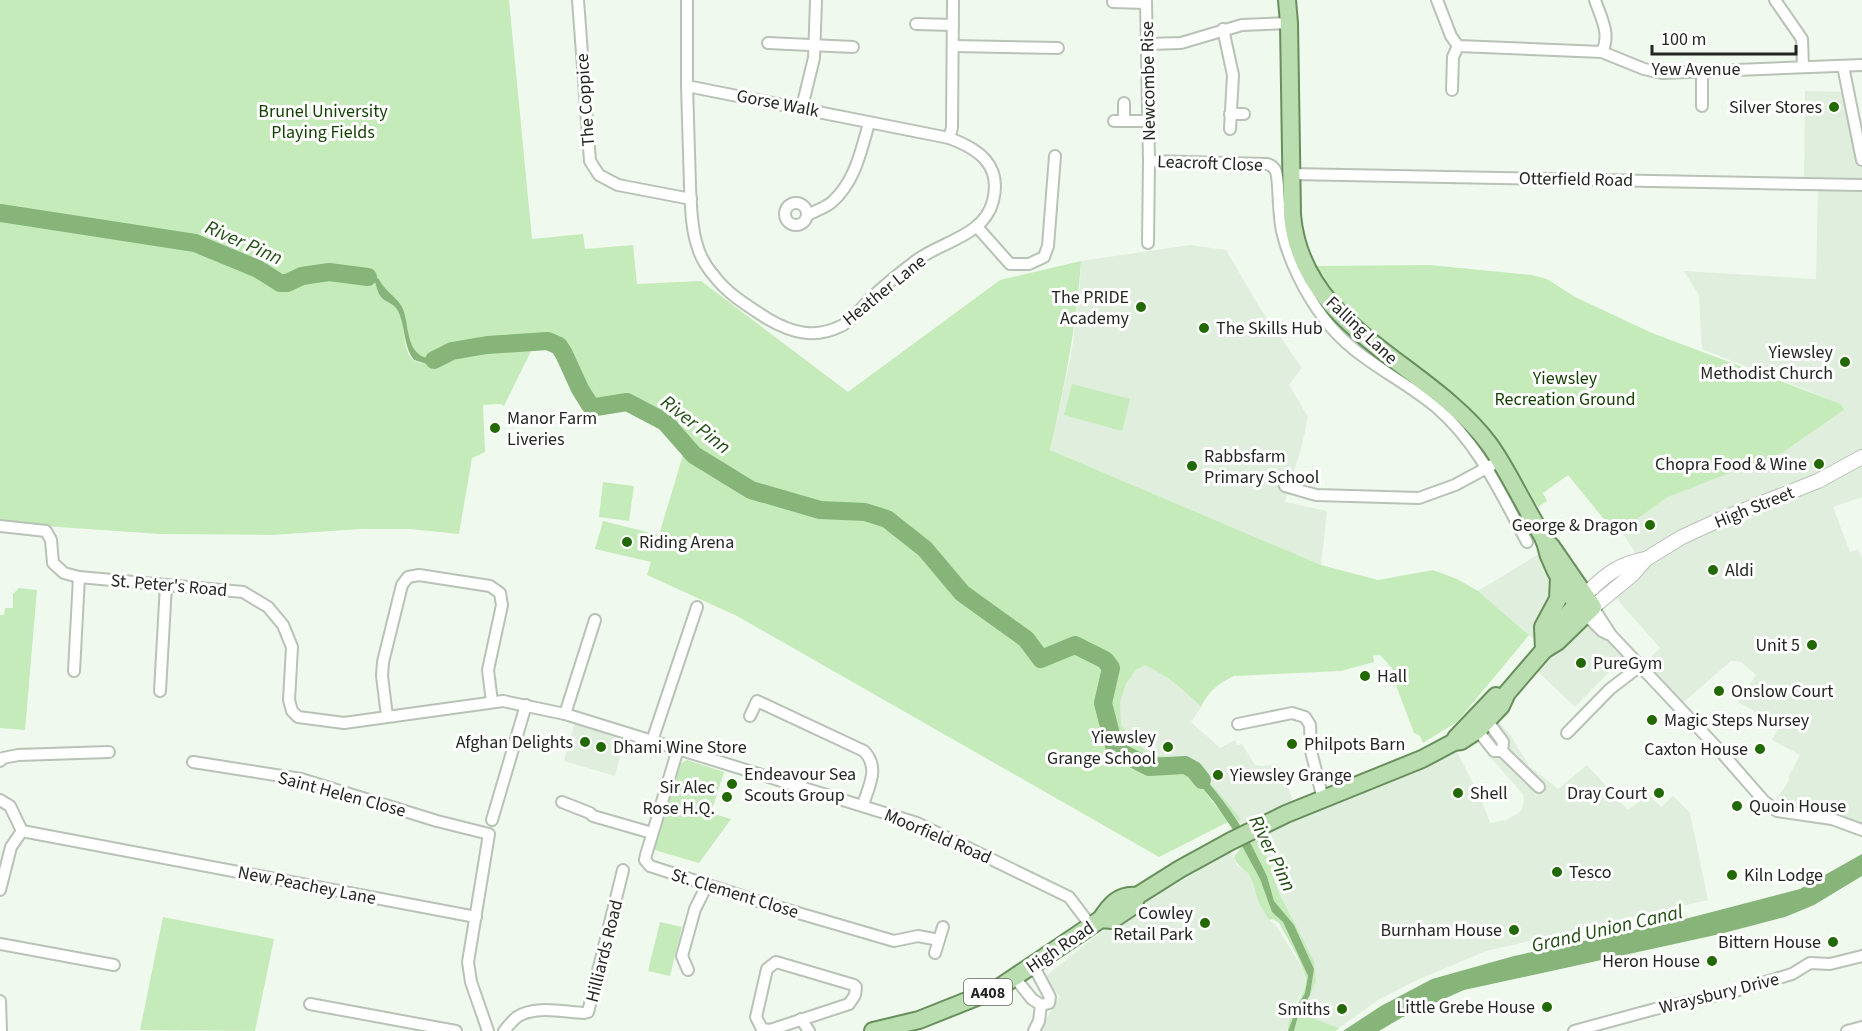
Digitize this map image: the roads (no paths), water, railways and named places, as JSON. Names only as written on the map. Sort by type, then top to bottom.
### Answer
[{"type":"main road","name":"Falling Lane","points":[[1287,0],[1289,23],[1284,174],[1295,235],[1302,258],[1321,291],[1361,333],[1460,412],[1480,433],[1493,464],[1544,540],[1559,577],[1585,605]]},
{"type":"main road","name":"Falling Lane","points":[[1544,540],[1551,546],[1585,605]]},
{"type":"main road","points":[[1544,650],[1543,627],[1558,599],[1559,577]]},
{"type":"main road","name":"High Street","points":[[1137,897],[1180,869],[1233,840],[1323,799],[1422,759],[1454,741],[1457,735],[1479,721],[1493,697],[1507,693],[1544,650],[1549,635],[1585,605]]},
{"type":"main road","name":"High Road","points":[[873,1031],[919,1020],[997,989],[1096,923],[1108,907],[1127,895],[1137,897]]},
{"type":"street","name":"The Coppice","points":[[578,0],[590,161],[599,175],[618,185],[691,199]]},
{"type":"street","name":"Heather Lane","points":[[687,0],[687,86],[694,237],[697,247],[714,276],[740,301],[784,328],[802,333],[816,334],[843,326],[878,292],[918,259],[978,228]]},
{"type":"street","points":[[802,108],[816,45],[816,0]]},
{"type":"street","points":[[949,138],[952,129],[953,0]]},
{"type":"street","points":[[1437,0],[1450,36],[1458,46],[1453,57],[1452,90]]},
{"type":"street","points":[[1595,0],[1606,32],[1606,42],[1602,52]]},
{"type":"street","points":[[1775,0],[1802,39],[1803,67]]},
{"type":"street","points":[[1113,2],[1146,2]]},
{"type":"street","name":"Newcombe Rise","points":[[1146,2],[1149,161]]},
{"type":"street","points":[[1148,44],[1181,44],[1242,25],[1289,23]]},
{"type":"street","points":[[916,24],[953,25]]},
{"type":"street","points":[[1223,30],[1233,75],[1230,129]]},
{"type":"street","points":[[768,43],[853,47]]},
{"type":"street","points":[[952,46],[1058,48]]},
{"type":"street","name":"Yew Avenue","points":[[1458,46],[1602,52],[1644,69],[1662,73],[1862,66]]},
{"type":"street","points":[[1843,66],[1862,160]]},
{"type":"street","points":[[1702,72],[1702,106]]},
{"type":"street","name":"Gorse Walk","points":[[687,86],[949,138],[965,144],[981,154],[994,175],[995,188],[989,212],[978,228]]},
{"type":"street","points":[[1849,95],[1862,95]]},
{"type":"street","points":[[1124,103],[1119,121],[1148,121]]},
{"type":"street","points":[[1230,114],[1244,114]]},
{"type":"street","points":[[807,215],[830,204],[857,167],[869,123]]},
{"type":"street","points":[[978,228],[1010,264],[1029,264],[1044,257],[1048,246],[1055,156]]},
{"type":"street","name":"Leacroft Close","points":[[1148,243],[1149,161],[1267,164],[1284,174]]},
{"type":"street","name":"Otterfield Road","points":[[1284,174],[1862,185]]},
{"type":"street","name":"High Street","points":[[1585,605],[1603,578],[1617,567],[1646,559],[1701,528],[1811,484],[1862,457]]},
{"type":"street","points":[[1285,486],[1316,495],[1419,498],[1455,484],[1493,464]]},
{"type":"street","name":"Falling Lane","points":[[1493,464],[1527,542]]},
{"type":"street","name":"St. Peter's Road","points":[[0,526],[46,531],[51,540],[52,559],[55,566],[64,573],[79,577],[243,592],[268,607],[283,624],[292,647],[289,700],[292,711],[298,717],[344,723],[492,702],[504,701],[526,705]]},
{"type":"street","points":[[387,716],[382,676],[383,662],[402,585],[408,577],[419,574],[490,586],[500,593],[502,604],[488,670],[492,702]]},
{"type":"street","points":[[74,671],[79,577]]},
{"type":"street","points":[[160,691],[166,585]]},
{"type":"street","points":[[1585,605],[1602,631],[1611,635],[1764,801],[1777,812],[1832,819],[1862,830]]},
{"type":"street","points":[[652,741],[697,607]]},
{"type":"street","points":[[565,714],[595,620]]},
{"type":"street","points":[[1567,733],[1610,689],[1640,666]]},
{"type":"street","points":[[750,716],[762,690]]},
{"type":"street","points":[[757,701],[864,751],[870,758],[873,773],[863,805]]},
{"type":"street","points":[[492,820],[526,705]]},
{"type":"street","name":"Moorfield Road","points":[[526,705],[565,714],[863,805],[928,828],[1069,897],[1096,923]]},
{"type":"street","points":[[1238,724],[1292,713],[1305,717],[1310,725],[1311,751],[1323,799]]},
{"type":"street","points":[[1479,721],[1503,742],[1502,751],[1539,787]]},
{"type":"street","name":"St. Clement Close","points":[[678,749],[645,858],[648,864],[707,885],[894,941],[918,936],[939,940]]},
{"type":"street","points":[[0,761],[3,758],[18,755],[109,753]]},
{"type":"street","name":"Saint Helen Close","points":[[193,762],[301,779],[437,821],[489,834],[476,917]]},
{"type":"street","points":[[0,800],[10,806],[22,831],[11,847],[0,890]]},
{"type":"street","points":[[562,802],[593,816],[652,833]]},
{"type":"street","name":"New Peachey Lane","points":[[22,831],[476,917]]},
{"type":"street","name":"Hilliards Road","points":[[504,1031],[519,1016],[528,1012],[588,1012],[623,870]]},
{"type":"street","points":[[688,970],[682,956],[695,909],[707,885]]},
{"type":"street","points":[[476,917],[468,962],[469,972],[488,1031]]},
{"type":"street","points":[[935,953],[943,927]]},
{"type":"street","points":[[0,944],[114,965]]},
{"type":"street","name":"Wraysbury Drive","points":[[1574,1031],[1655,1009],[1732,992],[1792,974],[1810,963],[1830,964],[1862,956]]},
{"type":"street","points":[[781,962],[856,987],[849,1004],[801,1019],[770,1030],[762,1029],[758,1024],[756,1017],[770,964],[781,962]]},
{"type":"street","points":[[1015,978],[1032,999],[1041,1005],[1049,1003],[1050,997],[1033,965]]},
{"type":"street","points":[[0,1001],[1,1031]]},
{"type":"street","points":[[310,1004],[402,1026],[456,1031]]},
{"type":"street","points":[[1034,1031],[1039,1021],[1041,1005]]},
{"type":"street","points":[[801,1019],[809,1031]]},
{"type":"street","points":[[1847,1031],[1862,1027]]},
{"type":"waterway","name":"River Pinn","points":[[0,213],[195,243],[258,269],[280,283],[287,283],[302,276],[329,272],[368,277]]},
{"type":"waterway","name":"River Pinn","points":[[434,360],[452,351],[487,345],[548,341],[559,346],[590,405],[596,407],[627,402],[665,422],[694,455],[751,490],[820,510],[865,512],[887,519],[925,549],[962,593],[1026,639],[1041,659],[1075,645],[1105,660],[1111,668],[1103,703],[1114,746],[1149,767],[1185,765],[1194,770],[1202,780]]},
{"type":"place","name":"Silver Stores","points":[[1834,107]]},
{"type":"place","name":"The PRIDE Academy","points":[[1141,307]]},
{"type":"place","name":"The Skills Hub","points":[[1204,328]]},
{"type":"place","name":"Yiewsley Methodist Church","points":[[1845,362]]},
{"type":"place","name":"Manor Farm Liveries","points":[[495,428]]},
{"type":"place","name":"Chopra Food & Wine","points":[[1819,464]]},
{"type":"place","name":"Rabbsfarm Primary School","points":[[1192,466]]},
{"type":"place","name":"George & Dragon","points":[[1650,525]]},
{"type":"place","name":"Riding Arena","points":[[627,542]]},
{"type":"place","name":"Aldi","points":[[1713,570]]},
{"type":"place","name":"Unit 5","points":[[1812,645]]},
{"type":"place","name":"PureGym","points":[[1581,663]]},
{"type":"place","name":"Hall","points":[[1365,676]]},
{"type":"place","name":"Onslow Court","points":[[1719,691]]},
{"type":"place","name":"Magic Steps Nursey","points":[[1652,720]]},
{"type":"place","name":"Afghan Delights","points":[[585,742]]},
{"type":"place","name":"Philpots Barn","points":[[1292,744]]},
{"type":"place","name":"Dhami Wine Store","points":[[601,747]]},
{"type":"place","name":"Yiewsley Grange School","points":[[1168,747]]},
{"type":"place","name":"Caxton House","points":[[1760,749]]},
{"type":"place","name":"Yiewsley Grange","points":[[1218,775]]},
{"type":"place","name":"Endeavour Sea Scouts Group","points":[[732,784]]},
{"type":"place","name":"Shell","points":[[1458,793]]},
{"type":"place","name":"Dray Court","points":[[1659,793]]},
{"type":"place","name":"Sir Alec Rose H.Q.","points":[[727,797]]},
{"type":"place","name":"Quoin House","points":[[1737,806]]},
{"type":"place","name":"Tesco","points":[[1557,872]]},
{"type":"place","name":"Kiln Lodge","points":[[1732,875]]},
{"type":"place","name":"Cowley Retail Park","points":[[1205,923]]},
{"type":"place","name":"Burnham House","points":[[1514,930]]},
{"type":"place","name":"Bittern House","points":[[1833,942]]},
{"type":"place","name":"Heron House","points":[[1712,961]]},
{"type":"place","name":"Little Grebe House","points":[[1547,1007]]},
{"type":"place","name":"Smiths","points":[[1342,1009]]},
{"type":"park label","name":"Brunel University Playing Fields","points":[[323,121]]},
{"type":"park label","name":"Yiewsley Recreation Ground","points":[[1565,388]]},
{"type":"water label","name":"Grand Union Canal","points":[[1607,928]]}]
